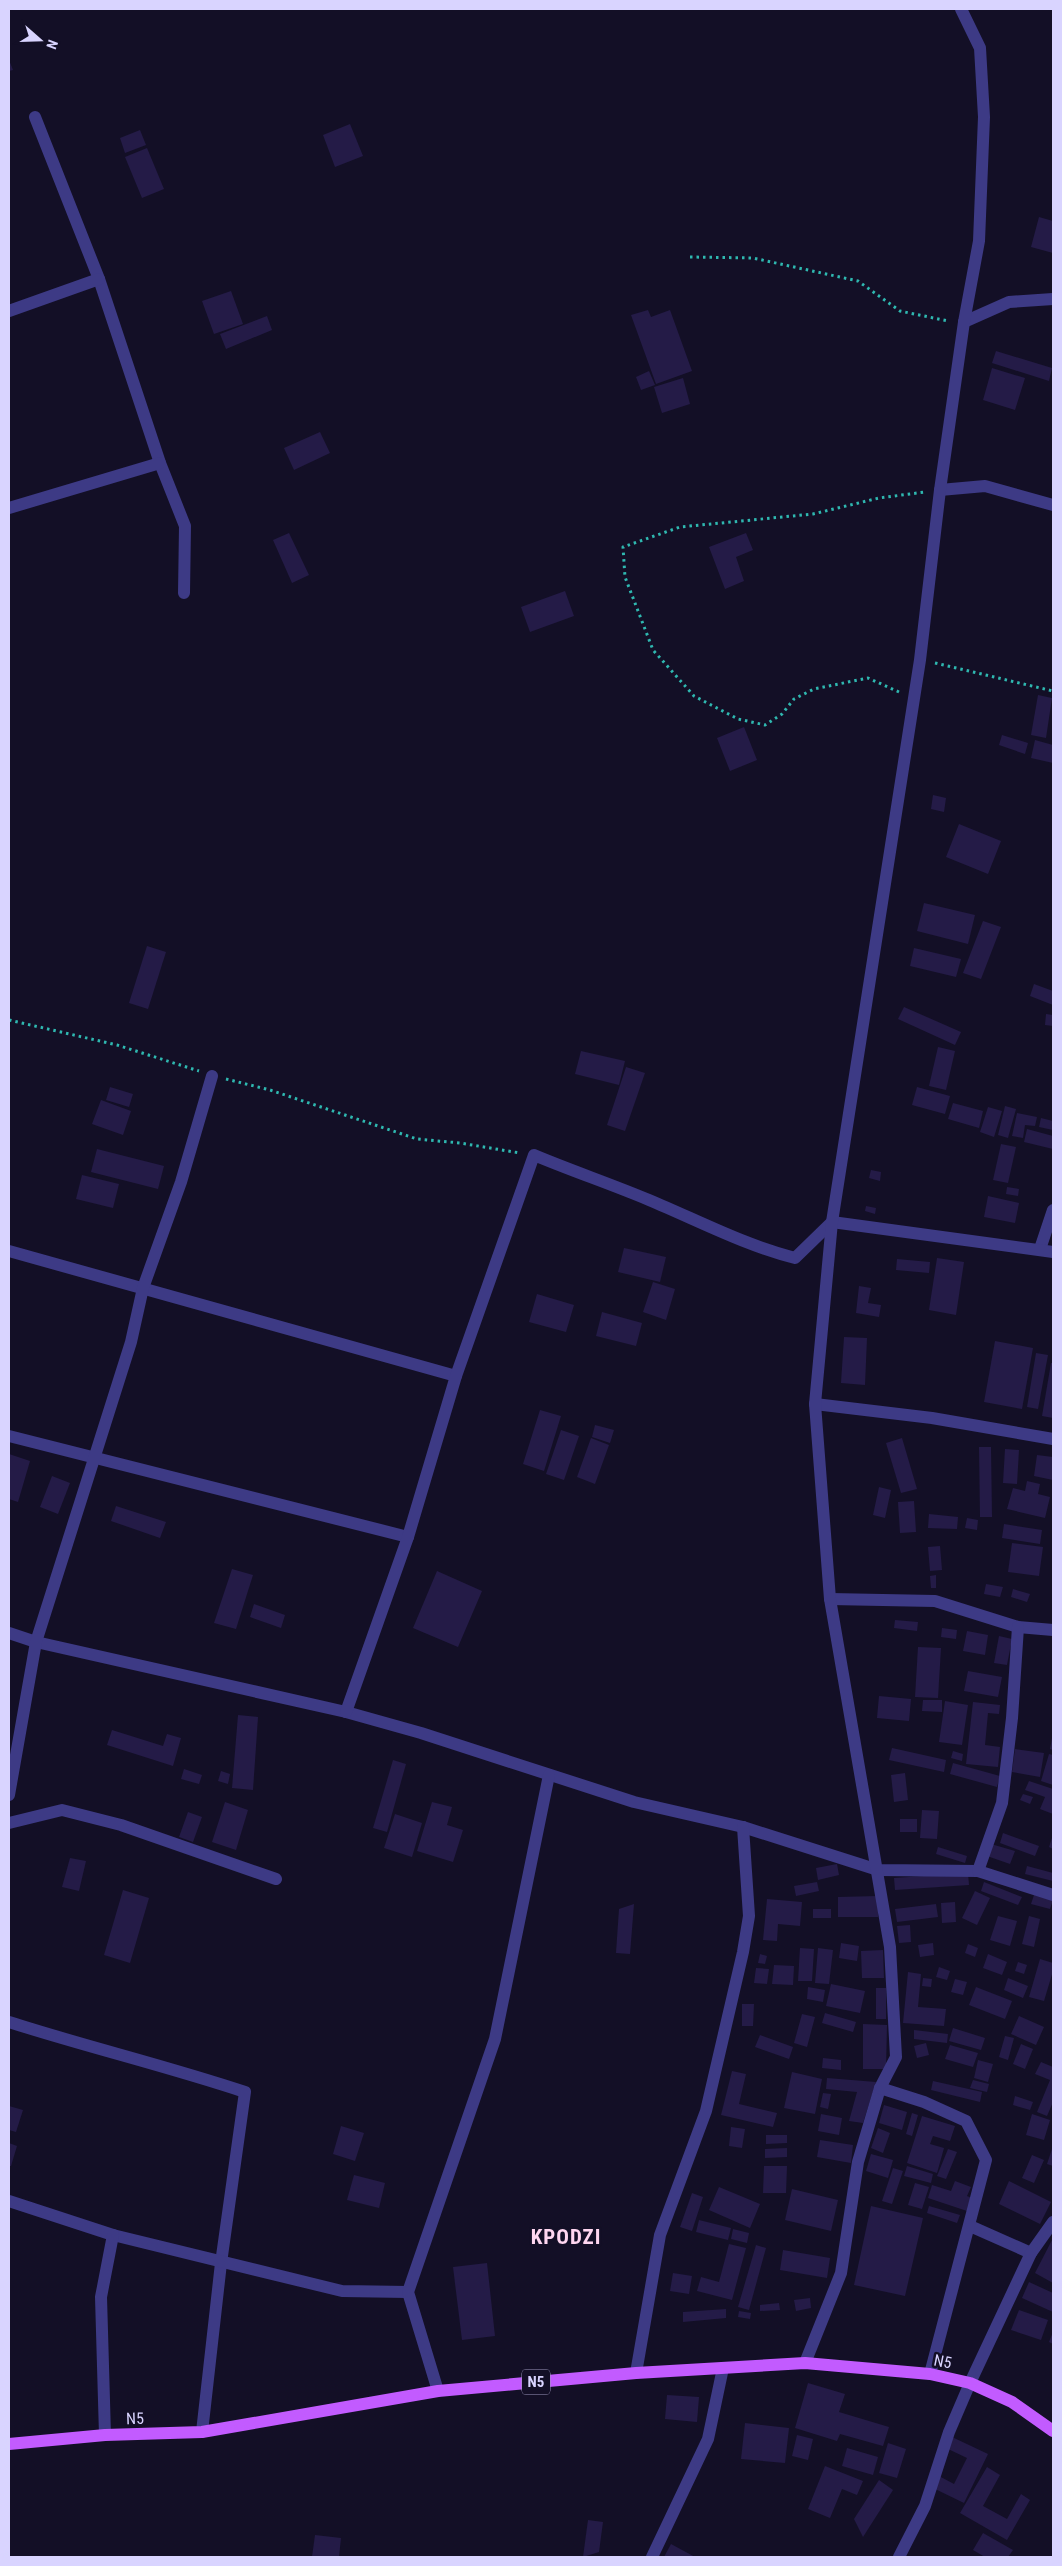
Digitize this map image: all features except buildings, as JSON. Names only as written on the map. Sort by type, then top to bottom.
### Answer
[{"type":"main road","name":"N5","points":[[9,2444],[105,2435],[202,2432],[438,2391],[636,2372],[805,2363],[930,2374],[970,2383],[1012,2402],[1053,2431]]},
{"type":"street","points":[[805,2363],[841,2273],[858,2162],[880,2088],[896,2058],[890,1947],[830,1599],[814,1404],[832,1222],[920,660],[940,490],[964,322],[979,240],[984,117],[980,48],[961,9]]},
{"type":"street","points":[[35,117],[99,279],[160,463],[185,526],[184,592]]},
{"type":"street","points":[[9,311],[99,279]]},
{"type":"street","points":[[964,322],[1009,302],[1053,298]]},
{"type":"street","points":[[9,508],[160,463]]},
{"type":"street","points":[[940,490],[985,486],[1053,505]]},
{"type":"street","points":[[9,1795],[36,1642],[131,1342],[143,1288],[181,1182],[212,1076]]},
{"type":"street","points":[[346,1712],[408,1537],[456,1376],[534,1155],[587,1178],[638,1195],[769,1251],[795,1258],[832,1222]]},
{"type":"street","points":[[1040,1249],[1053,1210]]},
{"type":"street","points":[[832,1222],[1053,1252]]},
{"type":"street","points":[[9,1252],[456,1376]]},
{"type":"street","points":[[814,1404],[932,1418],[1053,1439]]},
{"type":"street","points":[[9,1436],[408,1537]]},
{"type":"street","points":[[830,1599],[934,1601],[1018,1627],[1053,1630]]},
{"type":"street","points":[[978,1871],[1002,1803],[1012,1718],[1018,1627]]},
{"type":"street","points":[[9,1633],[36,1642],[346,1712],[421,1733],[634,1802],[743,1827],[878,1870],[978,1871],[1053,1895]]},
{"type":"street","points":[[438,2391],[408,2292],[496,2039],[549,1775]]},
{"type":"street","points":[[9,1823],[62,1810],[121,1825],[276,1879]]},
{"type":"street","points":[[636,2372],[660,2235],[706,2111],[743,1952],[749,1916],[743,1827]]},
{"type":"street","points":[[9,2022],[82,2045],[175,2068],[245,2092],[221,2263],[202,2432]]},
{"type":"street","points":[[880,2088],[924,2102],[966,2121],[986,2160],[930,2374]]},
{"type":"street","points":[[9,2201],[113,2235],[221,2263],[342,2291],[408,2292]]},
{"type":"street","points":[[899,2557],[925,2506],[949,2432],[970,2383],[1031,2253],[1053,2222]]},
{"type":"street","points":[[970,2226],[1031,2253]]},
{"type":"street","points":[[105,2435],[101,2298],[113,2235]]},
{"type":"street","points":[[652,2557],[708,2439],[724,2368]]},
{"type":"path","points":[[690,257],[752,258],[858,281],[900,311],[948,320],[954,324],[960,325],[964,322]]},
{"type":"path","points":[[913,698],[868,678],[814,689],[794,699],[782,714],[765,725],[738,719],[702,701],[694,696],[653,650],[625,577],[623,548],[680,527],[813,514],[879,498],[940,490]]},
{"type":"path","points":[[920,660],[1053,692]]},
{"type":"path","points":[[9,1020],[117,1045],[212,1076],[270,1090],[417,1139],[460,1143],[534,1155]]},
{"type":"district","name":"KPODZI","points":[[566,2237]]}]
